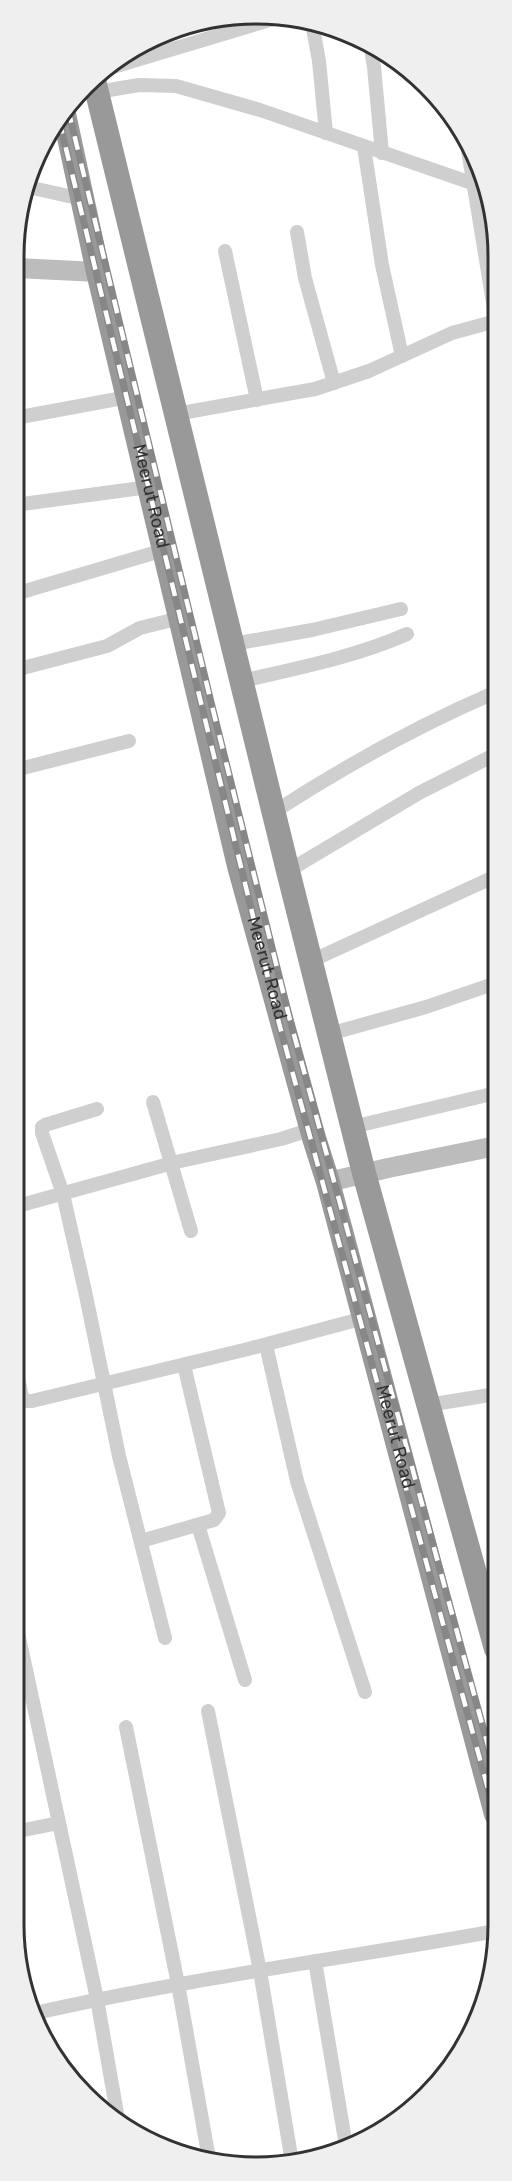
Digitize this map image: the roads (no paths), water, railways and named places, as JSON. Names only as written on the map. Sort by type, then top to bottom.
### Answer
[{"type":"highway","points":[[99,86],[176,414],[352,1127],[488,1620]]},
{"type":"highway","name":"Meerut Road","points":[[66,123],[98,272],[239,866],[328,1182],[488,1784]]},
{"type":"street","points":[[109,77],[260,24]]},
{"type":"street","points":[[314,31],[319,61],[326,133]]},
{"type":"street","points":[[372,55],[382,153]]},
{"type":"street","points":[[104,82],[176,86],[231,101],[477,185]]},
{"type":"street","points":[[364,147],[382,265],[402,356]]},
{"type":"street","points":[[34,188],[82,199]]},
{"type":"street","points":[[482,204],[488,254]]},
{"type":"street","points":[[297,232],[307,284],[334,383]]},
{"type":"street","points":[[225,250],[258,400]]},
{"type":"street","points":[[24,268],[98,272]]},
{"type":"street","points":[[176,414],[315,389],[369,371],[452,333],[488,323]]},
{"type":"street","points":[[24,416],[128,398]]},
{"type":"street","points":[[24,504],[149,487]]},
{"type":"street","points":[[24,591],[164,550]]},
{"type":"street","points":[[233,644],[312,630],[401,609]]},
{"type":"street","points":[[24,668],[107,646],[140,628],[180,618]]},
{"type":"street","points":[[242,681],[344,656],[385,644],[407,634]]},
{"type":"street","points":[[274,812],[330,776],[370,754],[488,695]]},
{"type":"street","points":[[24,768],[129,741]]},
{"type":"street","points":[[288,871],[419,793],[488,758]]},
{"type":"street","points":[[311,961],[488,880]]},
{"type":"street","points":[[330,1034],[426,1007],[488,985]]},
{"type":"street","points":[[352,1127],[488,1095]]},
{"type":"street","points":[[153,1102],[191,1231]]},
{"type":"street","points":[[97,1108],[45,1125],[42,1127],[42,1133],[63,1194],[119,1456],[165,1638]]},
{"type":"street","points":[[24,1204],[171,1163],[281,1139],[312,1129]]},
{"type":"street","points":[[328,1182],[488,1148]]},
{"type":"street","points":[[24,1399],[27,1401],[184,1365],[364,1318]]},
{"type":"street","points":[[266,1344],[297,1481],[365,1692]]},
{"type":"street","points":[[141,1541],[214,1520],[219,1513],[184,1365]]},
{"type":"street","points":[[428,1405],[488,1395]]},
{"type":"street","points":[[198,1525],[245,1680]]},
{"type":"street","points":[[24,1662],[97,1999],[116,2110]]},
{"type":"street","points":[[208,1711],[260,1971],[291,2154]]},
{"type":"street","points":[[126,1727],[178,1984],[208,2152]]},
{"type":"street","points":[[24,1830],[58,1823]]},
{"type":"street","points":[[41,2012],[178,1984],[376,1953],[488,1932]]},
{"type":"street","points":[[315,1961],[345,2139]]},
{"type":"railway","points":[[70,118],[290,1020],[488,1746]]},
{"type":"railway","points":[[61,130],[279,1023],[488,1789]]}]
